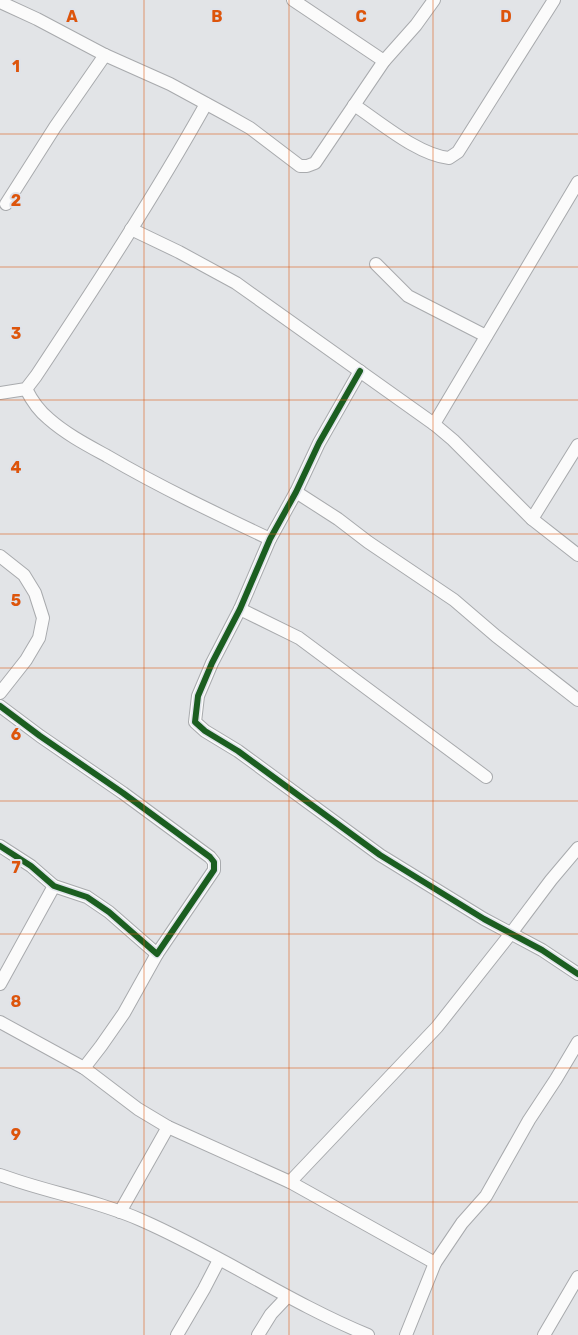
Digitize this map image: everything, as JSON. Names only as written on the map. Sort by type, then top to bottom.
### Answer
[{"type":"street","points":[[293,0],[384,61]]},
{"type":"street","points":[[0,2],[170,84],[250,128],[300,166],[307,166],[314,164],[384,61],[416,25],[434,0]]},
{"type":"street","points":[[354,105],[416,147],[440,158],[449,158],[458,152],[554,0]]},
{"type":"street","points":[[6,204],[55,127],[105,54]]},
{"type":"street","points":[[0,393],[26,390],[92,292],[206,104]]},
{"type":"street","points":[[434,424],[578,182]]},
{"type":"street","points":[[131,229],[236,283],[434,424],[453,440],[532,519],[578,555]]},
{"type":"street","points":[[376,264],[408,296],[486,336]]},
{"type":"street","points":[[360,371],[319,442],[296,492],[270,539],[240,609],[198,696],[196,722],[205,731],[238,751],[380,855],[484,919],[512,932],[578,974]]},
{"type":"street","points":[[26,390],[33,402],[48,418],[77,439],[155,482],[270,539]]},
{"type":"street","points":[[532,519],[578,445]]},
{"type":"street","points":[[296,492],[454,600],[496,636],[578,700]]},
{"type":"street","points":[[0,556],[24,574],[35,593],[43,618],[39,638],[26,660],[0,693]]},
{"type":"street","points":[[240,609],[299,638],[486,777]]},
{"type":"street","points":[[0,706],[123,793],[214,862],[214,870],[157,954],[124,1013],[84,1068]]},
{"type":"street","points":[[0,846],[31,866],[54,886],[87,897],[109,912],[157,954]]},
{"type":"street","points":[[290,1182],[437,1027],[512,932],[550,880],[578,848]]},
{"type":"street","points":[[0,984],[54,886]]},
{"type":"street","points":[[0,1022],[84,1068],[138,1109],[168,1127],[290,1182],[435,1263]]},
{"type":"street","points":[[406,1335],[435,1263],[462,1224],[486,1196],[529,1120],[578,1042]]},
{"type":"street","points":[[120,1212],[168,1127]]},
{"type":"street","points":[[0,1175],[139,1219],[173,1234],[287,1297],[368,1335]]},
{"type":"street","points":[[177,1335],[219,1260]]},
{"type":"street","points":[[544,1335],[578,1277]]},
{"type":"street","points":[[258,1335],[270,1314],[287,1297]]},
{"type":"cycle path","points":[[360,371],[319,443],[296,492],[270,539],[240,609],[212,663],[198,696],[195,722],[205,731],[238,751],[380,855],[484,919],[542,950],[578,974]]},
{"type":"cycle path","points":[[0,706],[210,857],[214,862],[214,870],[157,954],[109,912],[87,897],[54,886],[31,866],[0,846]]}]
